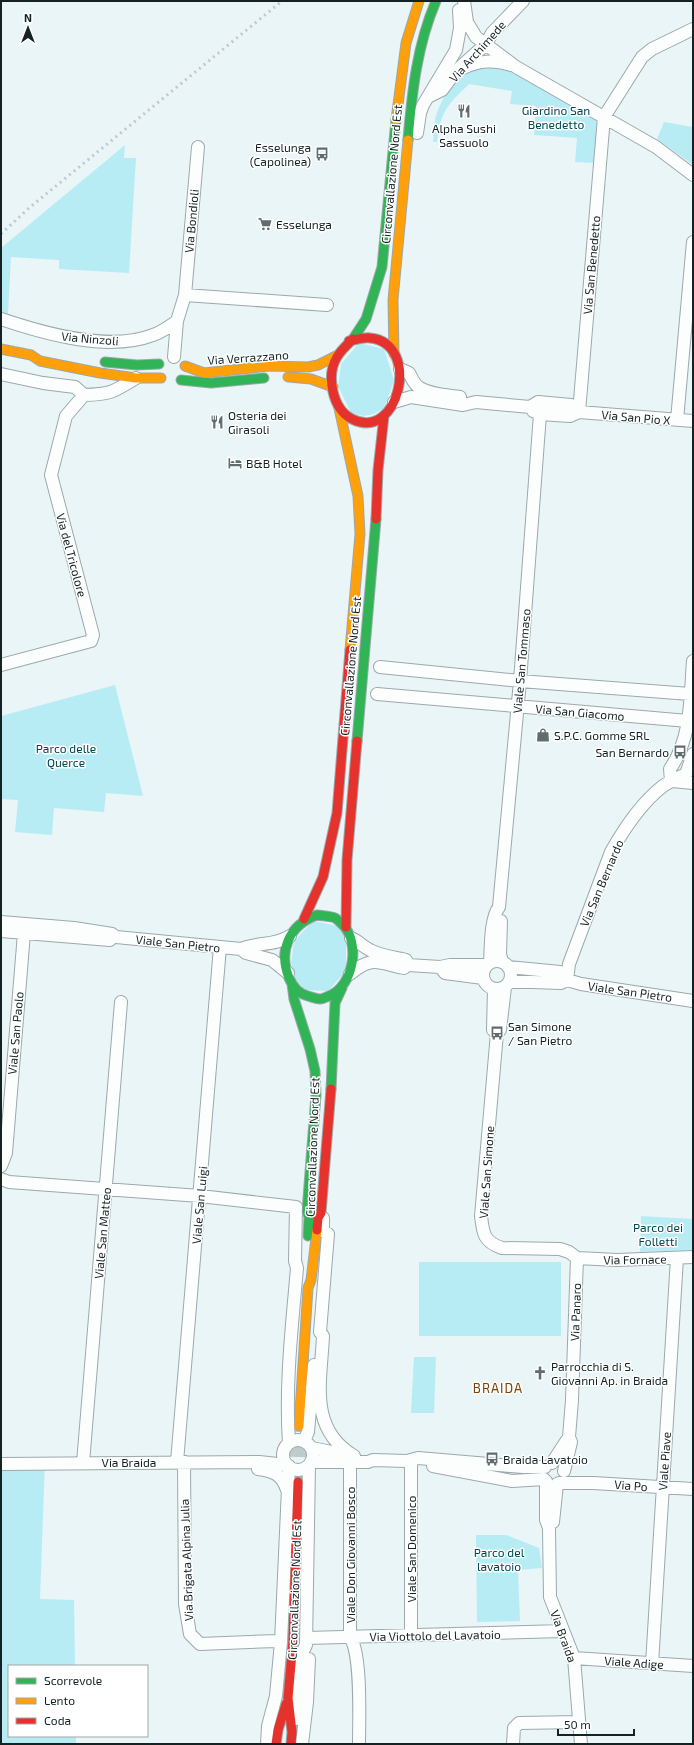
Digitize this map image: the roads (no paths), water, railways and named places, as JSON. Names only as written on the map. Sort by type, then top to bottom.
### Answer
[{"type":"main road","name":"Circonvallazione Nord Est","points":[[304,919],[322,877],[337,813],[360,534],[358,496],[332,377],[336,356],[359,332],[369,311],[382,267],[400,70],[409,27],[419,1]]},
{"type":"main road","name":"Circonvallazione Nord Est","points":[[394,354],[392,336],[396,270],[412,91],[418,52],[430,13],[436,1]]},
{"type":"main road","name":"Circonvallazione Nord Est","points":[[349,341],[367,337],[380,340],[389,345],[400,369],[398,390],[394,402],[384,416],[378,470],[377,505],[348,860],[349,933]]},
{"type":"main road","name":"Via Verrazzano","points":[[1,349],[31,355],[42,353],[56,354]]},
{"type":"main road","name":"Via Verrazzano","points":[[31,355],[40,361],[100,373],[136,378],[161,378],[175,382],[211,383],[296,376],[325,382],[333,387]]},
{"type":"main road","name":"Via Verrazzano","points":[[174,357],[181,360],[185,366],[204,373],[269,366],[308,367],[318,365],[336,356]]},
{"type":"main road","points":[[161,378],[158,369],[159,364],[164,359],[174,357]]},
{"type":"main road","points":[[95,361],[137,365],[159,364]]},
{"type":"main road","points":[[175,382],[185,374],[185,366]]},
{"type":"main road","points":[[339,408],[350,419],[358,422],[366,422],[384,416]]},
{"type":"main road","points":[[317,915],[329,915],[339,920],[349,933],[353,948],[350,974],[342,988],[330,997],[321,999],[303,995],[290,979],[286,964],[290,936],[294,929],[304,919],[317,915]]},
{"type":"main road","name":"Circonvallazione Nord Est","points":[[290,979],[294,999],[310,1049],[315,1071],[316,1095],[302,1209],[309,1217],[306,1280],[308,1288]]},
{"type":"main road","name":"Circonvallazione Nord Est","points":[[299,1426],[308,1288],[311,1280],[318,1218],[321,1213],[332,1074],[335,1003],[342,988]]},
{"type":"main road","name":"Circonvallazione Nord Est","points":[[291,1738],[288,1698],[293,1641],[298,1482]]},
{"type":"main road","name":"Circonvallazione Nord Est","points":[[276,1744],[278,1730],[288,1698]]},
{"type":"street","name":"Circonvallazione Nord Est","points":[[406,159],[416,152],[420,113],[456,50],[460,28],[458,1]]},
{"type":"street","points":[[464,1],[467,22],[476,36],[486,44],[516,66],[656,147],[693,175]]},
{"type":"street","name":"Via Archimede","points":[[429,96],[436,95],[442,90],[456,71],[486,44],[492,33],[523,1]]},
{"type":"street","points":[[604,117],[642,57],[652,49],[693,29]]},
{"type":"street","points":[[456,71],[475,62],[487,61],[500,62],[516,66]]},
{"type":"street","name":"Via San Benedetto","points":[[579,412],[604,117]]},
{"type":"street","name":"Via Bondioli","points":[[174,357],[177,321],[185,295],[198,147]]},
{"type":"street","points":[[677,420],[693,242]]},
{"type":"street","points":[[185,295],[327,304]]},
{"type":"street","name":"Via Ninzoli","points":[[1,319],[53,334],[94,341],[143,338],[159,332],[177,321]]},
{"type":"street","name":"Via San Pio X","points":[[400,369],[409,373],[413,382],[419,388],[444,395],[468,398],[476,402]]},
{"type":"street","points":[[90,394],[105,385],[106,382],[100,373]]},
{"type":"street","points":[[1,374],[43,383],[75,387],[90,394],[104,394],[120,389],[136,378]]},
{"type":"street","name":"Via del Tricolore","points":[[1,665],[91,641],[92,635],[51,475],[66,416],[90,394]]},
{"type":"street","name":"Via San Pio X","points":[[394,402],[410,397],[463,405],[476,402],[530,407],[538,402],[571,405],[579,412]]},
{"type":"street","name":"Via San Pio X","points":[[530,407],[535,413],[540,414],[570,416],[579,412],[693,421]]},
{"type":"street","name":"Viale San Tommaso","points":[[497,964],[500,954],[502,911],[499,907],[518,706],[540,414]]},
{"type":"street","points":[[693,661],[688,721],[685,738],[680,752],[670,769],[672,781],[693,783]]},
{"type":"street","points":[[380,667],[520,681],[690,694]]},
{"type":"street","name":"Via San Giacomo","points":[[377,694],[688,721]]},
{"type":"street","name":"Via San Bernardo","points":[[568,980],[568,964],[611,852],[634,815],[664,785],[686,774],[693,754]]},
{"type":"street","name":"Viale San Pietro","points":[[1,922],[21,928],[112,940],[116,937]]},
{"type":"street","name":"Viale San Pietro","points":[[1,931],[21,928],[57,927],[96,931],[112,934],[116,937],[241,949]]},
{"type":"street","name":"Viale San Paolo","points":[[1,1166],[6,1153],[21,928]]},
{"type":"street","name":"Viale San Pietro","points":[[349,933],[368,949],[378,954],[406,960],[408,965]]},
{"type":"street","points":[[290,936],[283,941],[248,946],[241,949],[246,953],[272,960],[290,979]]},
{"type":"street","name":"Viale San Luigi","points":[[180,1462],[220,947]]},
{"type":"street","name":"Viale San Pietro","points":[[350,974],[364,963],[380,963],[404,968],[408,965],[440,968],[450,965],[497,964],[560,972],[568,980],[581,984],[693,1001]]},
{"type":"street","points":[[497,964],[511,975],[503,986],[487,985],[483,978],[484,968],[497,964]]},
{"type":"street","name":"Viale San Pietro","points":[[440,968],[445,973],[483,978]]},
{"type":"street","name":"Viale San Pietro","points":[[503,986],[532,982],[561,984],[568,980]]},
{"type":"street","name":"Viale San Simone","points":[[503,986],[494,1030],[497,1033],[481,1216],[483,1230],[486,1239],[494,1245],[502,1248],[560,1250],[568,1252],[577,1258]]},
{"type":"street","name":"Viale San Matteo","points":[[83,1463],[121,1002]]},
{"type":"street","points":[[1,1179],[9,1182],[200,1196],[302,1209],[304,1218],[300,1262],[297,1268],[289,1365],[286,1448],[284,1459],[288,1466],[281,1642],[276,1696],[268,1726],[267,1744]]},
{"type":"street","points":[[321,1213],[323,1217],[323,1231],[328,1234],[320,1332],[323,1336],[320,1403],[322,1416],[333,1439],[352,1459]]},
{"type":"street","name":"Via Fornace","points":[[577,1258],[617,1260],[693,1257]]},
{"type":"street","name":"Via Panaro","points":[[554,1475],[571,1442],[569,1437],[572,1400],[577,1258]]},
{"type":"street","name":"Viale Piave","points":[[652,1664],[677,1258]]},
{"type":"street","points":[[310,1463],[313,1454],[308,1445],[308,1432],[316,1335],[320,1332]]},
{"type":"street","name":"Via Braida","points":[[259,1462],[298,1440],[308,1445],[352,1459]]},
{"type":"street","name":"Via Braida","points":[[1,1464],[259,1462],[288,1466],[299,1470],[310,1463],[368,1458],[373,1460],[409,1461],[418,1458],[523,1467],[554,1475],[553,1521],[549,1528],[550,1597],[574,1658],[581,1744]]},
{"type":"street","name":"Viale Don Giovanni Bosco","points":[[352,1459],[350,1637],[354,1642],[358,1678],[359,1744]]},
{"type":"street","name":"Viale San Domenico","points":[[409,1461],[411,1635]]},
{"type":"street","name":"Via Brigata Alpina Julia","points":[[180,1462],[185,1604],[190,1634],[200,1644],[281,1642]]},
{"type":"street","name":"Via Braida","points":[[242,1462],[250,1468],[270,1471],[278,1474],[284,1482],[287,1490]]},
{"type":"street","name":"Via Braida","points":[[1,1469],[15,1463]]},
{"type":"street","name":"Circonvallazione Nord Est","points":[[291,1738],[295,1731],[302,1653],[306,1641],[310,1463]]},
{"type":"street","name":"Via Po","points":[[554,1475],[593,1483],[693,1489]]},
{"type":"street","name":"Via Viottolo del Lavatoio","points":[[306,1641],[350,1637],[563,1631]]},
{"type":"street","name":"Circonvallazione Nord Est","points":[[302,1744],[310,1651],[306,1641]]},
{"type":"street","name":"Viale Adige","points":[[574,1658],[693,1666]]},
{"type":"street","points":[[513,1744],[514,1728],[519,1724],[579,1722]]},
{"type":"tunnel","points":[[298,1482],[299,1426]]},
{"type":"railway","points":[[1,234],[29,208],[282,1]]},
{"type":"place","name":"Alpha Sushi Sassuolo","points":[[464,111]]},
{"type":"place","name":"Esselunga (Capolinea)","points":[[322,154]]},
{"type":"place","name":"Esselunga","points":[[265,224]]},
{"type":"place","name":"Osteria dei Girasoli","points":[[217,422]]},
{"type":"place","name":"B&B Hotel","points":[[235,463]]},
{"type":"place","name":"S.P.C. Gomme SRL","points":[[543,735]]},
{"type":"place","name":"San Bernardo","points":[[680,752]]},
{"type":"place","name":"San Simone / San Pietro","points":[[497,1033]]},
{"type":"place","name":"Parrocchia di S. Giovanni Ap. in Braida","points":[[540,1373]]},
{"type":"place","name":"Braida Lavatoio","points":[[492,1459]]},
{"type":"district","name":"BRAIDA","points":[[498,1388]]},
{"type":"park label","name":"Giardino San Benedetto","points":[[556,117]]},
{"type":"park label","name":"Parco delle Querce","points":[[66,755]]},
{"type":"park label","name":"Parco dei Folletti","points":[[658,1234]]},
{"type":"park label","name":"Parco del lavatoio","points":[[499,1559]]}]
